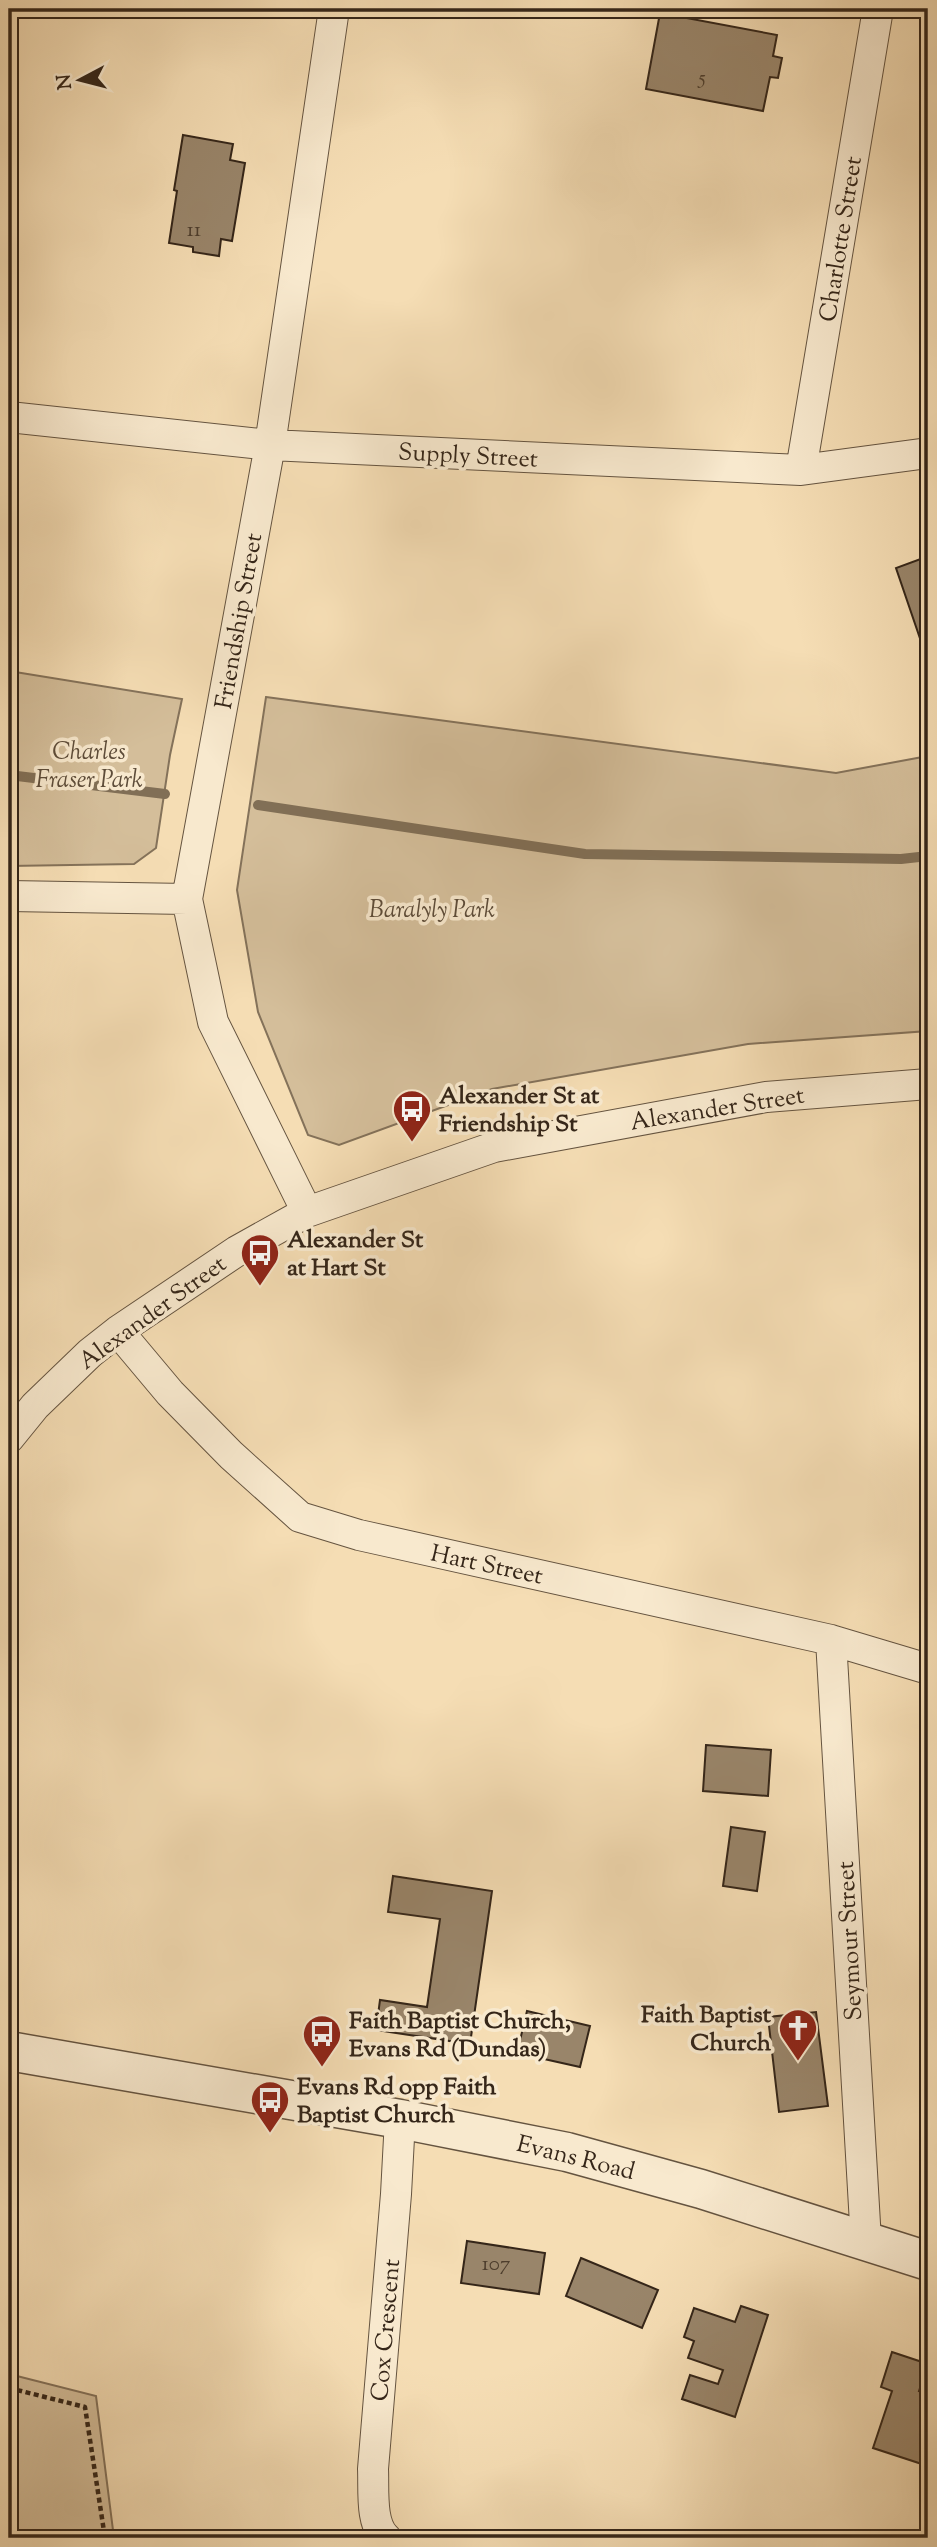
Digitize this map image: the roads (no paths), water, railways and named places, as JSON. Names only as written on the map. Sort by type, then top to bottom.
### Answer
[{"type":"street","name":"Friendship Street","points":[[307,1212],[213,1023],[187,898],[270,445],[334,9]]},
{"type":"street","name":"Charlotte Street","points":[[801,470],[878,9]]},
{"type":"street","name":"Supply Street","points":[[9,417],[270,445],[801,470],[928,453]]},
{"type":"street","points":[[9,896],[187,898]]},
{"type":"street","name":"Alexander Street","points":[[9,1438],[35,1406],[90,1353],[118,1331],[237,1251],[307,1212],[494,1147],[766,1097],[928,1084]]},
{"type":"street","name":"Hart Street","points":[[118,1331],[170,1393],[231,1455],[300,1517],[359,1535],[831,1640],[928,1669]]},
{"type":"street","name":"Seymour Street","points":[[831,1640],[866,2242]]},
{"type":"street","name":"Evans Road","points":[[9,2051],[400,2119],[567,2152],[701,2189],[928,2261]]},
{"type":"street","name":"Cox Crescent","points":[[386,2538],[381,2534],[375,2512],[373,2469],[400,2119]]},
{"type":"waterway","points":[[9,775],[165,794]]},
{"type":"waterway","points":[[258,805],[585,854],[901,859],[928,856]]},
{"type":"place","name":"Alexander St at Friendship St","points":[[412,1143]]},
{"type":"place","name":"Alexander St at Hart St","points":[[260,1287]]},
{"type":"place","name":"Faith Baptist Church","points":[[798,2062]]},
{"type":"place","name":"Faith Baptist Church, Evans Rd (Dundas)","points":[[322,2068]]},
{"type":"place","name":"Evans Rd opp Faith Baptist Church","points":[[270,2134]]},
{"type":"park label","name":"Charles Fraser Park","points":[[89,765]]},
{"type":"park label","name":"Baralyly Park","points":[[432,909]]}]
